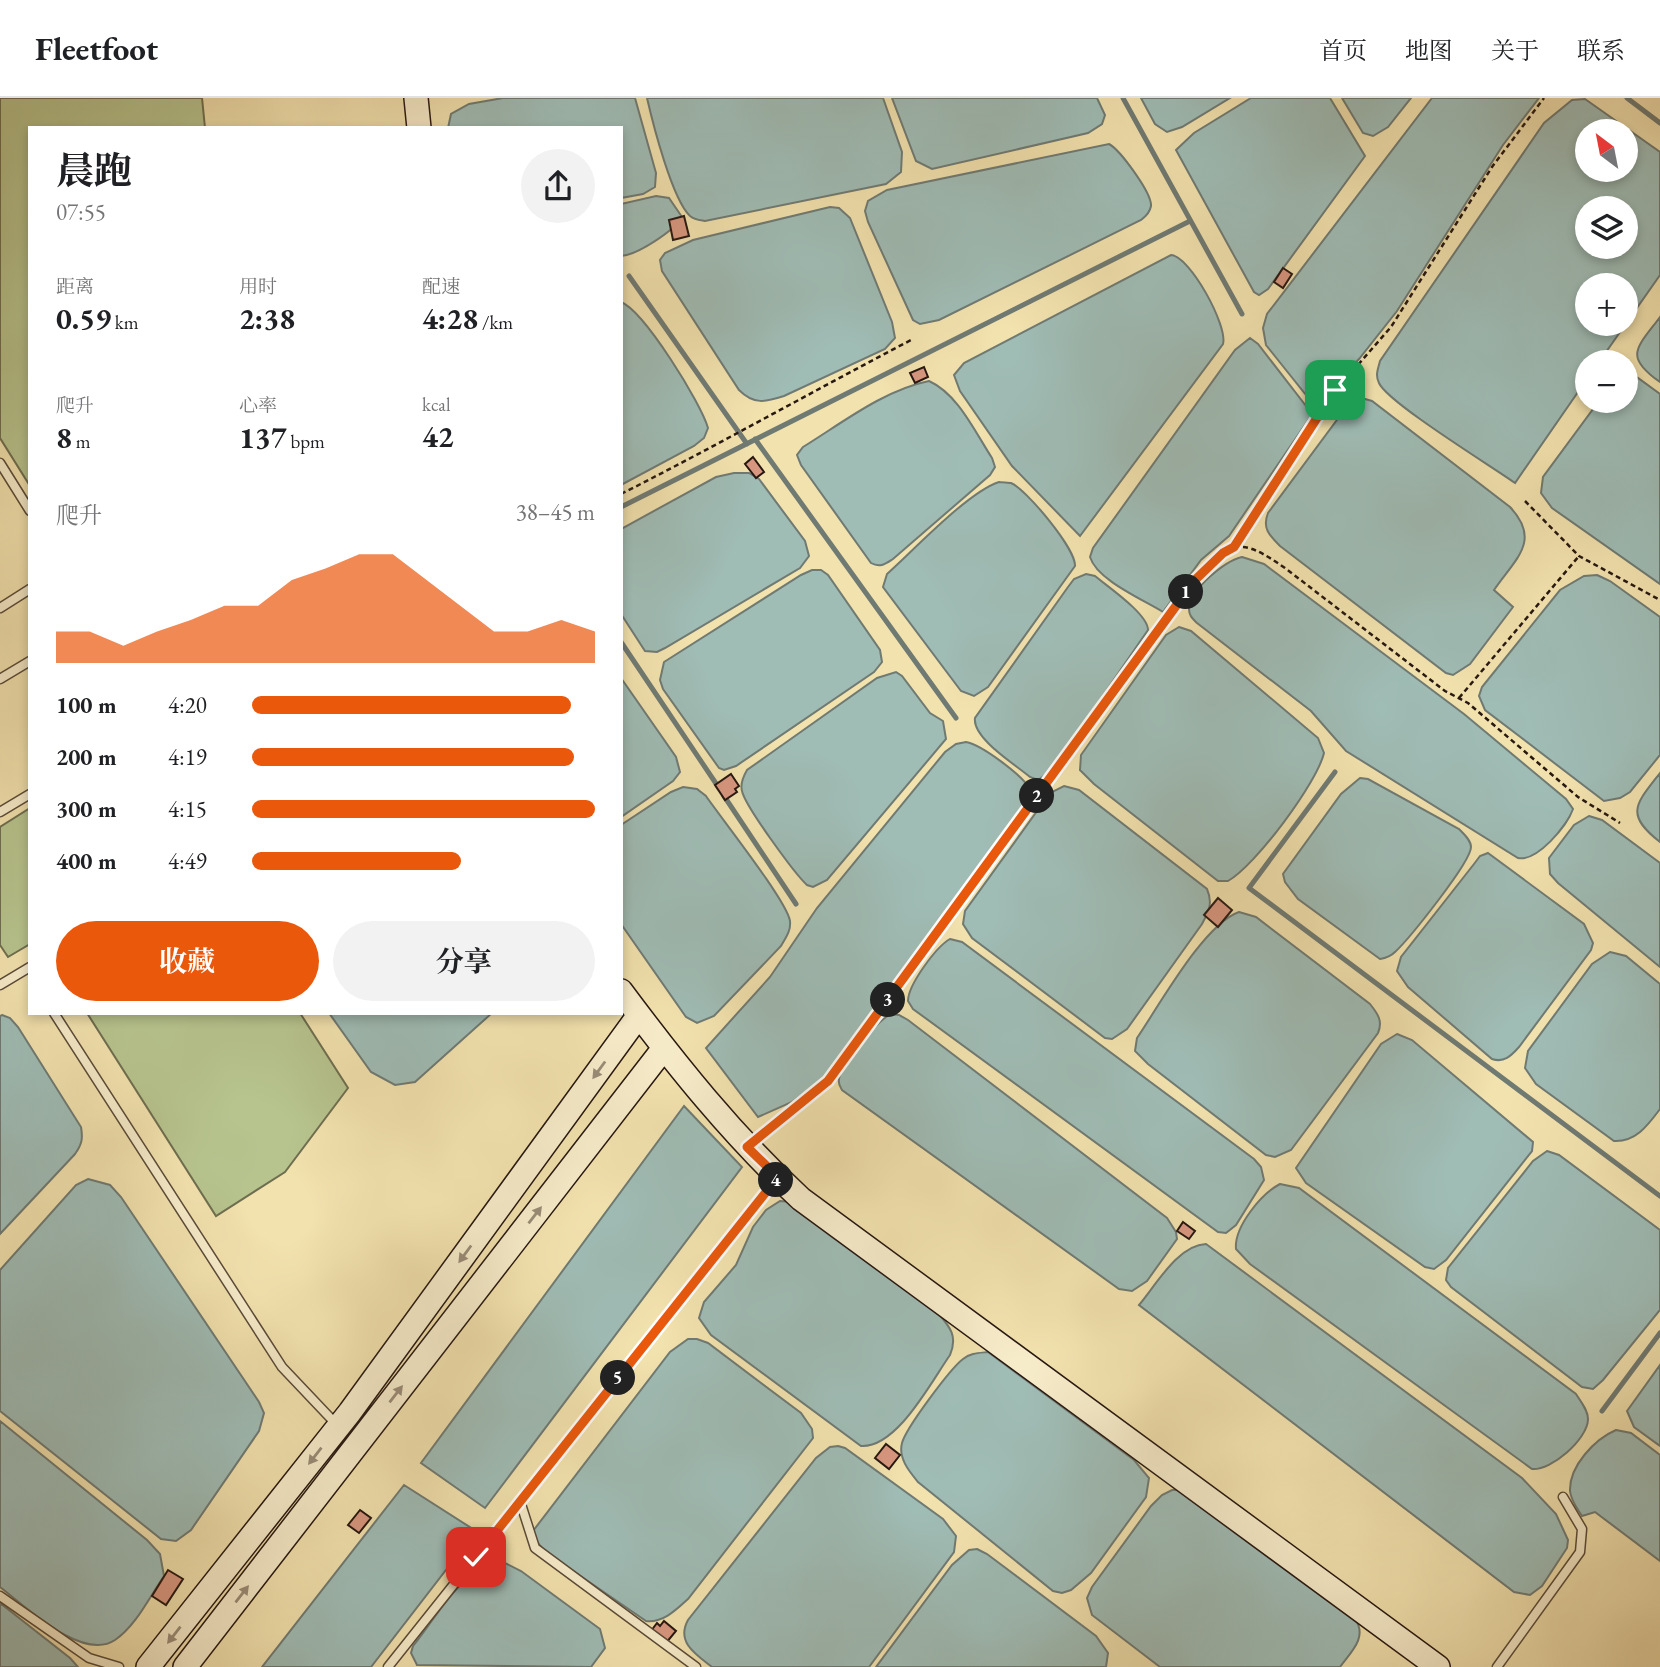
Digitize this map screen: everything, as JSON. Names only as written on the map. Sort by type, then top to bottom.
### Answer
[{"type":"main road","points":[[416,98],[419,126]]},
{"type":"main road","points":[[623,994],[664,1048],[747,1147],[801,1199],[1438,1667]]},
{"type":"main road","points":[[148,1667],[338,1426],[639,1015]]},
{"type":"main road","points":[[185,1667],[664,1048]]},
{"type":"lane","points":[[0,463],[28,508]]},
{"type":"lane","points":[[0,608],[28,590]]},
{"type":"lane","points":[[0,680],[28,662]]},
{"type":"lane","points":[[0,812],[28,795]]},
{"type":"lane","points":[[0,985],[28,968]]},
{"type":"lane","points":[[55,1015],[282,1367],[338,1426]]},
{"type":"lane","points":[[388,1667],[778,1177]]},
{"type":"lane","points":[[1497,1667],[1580,1552],[1582,1529],[1563,1497]]},
{"type":"lane","points":[[520,1502],[535,1548],[696,1667]]},
{"type":"lane","points":[[0,1596],[89,1658],[119,1667]]},
{"type":"path","points":[[1234,547],[1335,390],[1391,327],[1492,167],[1544,98]]},
{"type":"path","points":[[623,493],[726,441],[758,421],[913,339]]},
{"type":"path","points":[[1525,501],[1580,556],[1660,600]]},
{"type":"path","points":[[747,1147],[828,1081],[1195,580],[1223,553],[1234,547],[1248,546],[1261,551],[1445,691],[1459,698],[1578,797],[1620,823]]},
{"type":"path","points":[[1459,698],[1580,556]]},
{"type":"green space","points":[[0,98],[202,98],[205,126],[28,126],[28,483],[0,438]]},
{"type":"green space","points":[[28,809],[28,945],[8,957],[0,945],[0,827]]},
{"type":"green space","points":[[88,1015],[301,1015],[348,1088],[285,1172],[216,1216]]},
{"type":"water","points":[[503,98],[635,98],[656,173],[655,187],[643,194],[623,198],[623,126],[448,126],[451,114],[469,104]]},
{"type":"water","points":[[647,98],[883,98],[902,152],[901,172],[886,184],[705,221],[697,220],[683,207],[677,194],[664,160]]},
{"type":"water","points":[[892,98],[1097,98],[1105,115],[1102,124],[1088,133],[932,169],[916,161]]},
{"type":"water","points":[[1141,98],[1230,98],[1182,127],[1167,132],[1155,124]]},
{"type":"water","points":[[1251,98],[1330,98],[1365,156],[1268,289],[1259,295],[1254,292],[1176,150],[1194,133]]},
{"type":"water","points":[[1342,98],[1411,98],[1388,127],[1373,136],[1363,133]]},
{"type":"water","points":[[1432,98],[1539,98],[1503,145],[1397,311],[1359,359],[1335,384],[1327,399],[1315,403],[1266,345],[1263,328],[1267,314]]},
{"type":"water","points":[[1585,99],[1613,119],[1575,119],[1575,182],[1638,182],[1638,136],[1660,152],[1660,275],[1638,306],[1638,273],[1575,273],[1575,336],[1617,336],[1608,350],[1575,350],[1575,396],[1515,483],[1400,404],[1379,383],[1377,372],[1380,361],[1544,123],[1572,100]]},
{"type":"water","points":[[1109,144],[1141,182],[1150,200],[1151,206],[1141,220],[939,320],[920,324],[913,320],[868,222],[865,211],[868,201],[887,190]]},
{"type":"water","points":[[656,196],[669,198],[682,217],[654,241],[623,256],[623,204]]},
{"type":"water","points":[[830,207],[839,208],[850,218],[892,322],[895,338],[885,349],[784,396],[765,401],[750,398],[739,390],[662,271],[660,260],[665,253],[693,240]]},
{"type":"water","points":[[1171,255],[1179,258],[1188,267],[1206,293],[1220,323],[1223,344],[1080,536],[1012,466],[960,391],[954,375],[964,363]]},
{"type":"water","points":[[623,303],[657,339],[695,399],[708,428],[704,438],[623,484]]},
{"type":"water","points":[[1660,317],[1660,382],[1648,373],[1638,358],[1640,344]]},
{"type":"water","points":[[1250,338],[1258,344],[1311,416],[1229,536],[1201,560],[1163,612],[1111,581],[1094,565],[1090,557],[1093,548],[1235,350]]},
{"type":"water","points":[[1638,378],[1660,394],[1660,584],[1552,508],[1541,493],[1543,477],[1590,413],[1638,413]]},
{"type":"water","points":[[929,381],[957,404],[995,467],[990,475],[893,559],[877,565],[871,563],[801,465],[797,455],[803,447],[864,408],[912,385]]},
{"type":"water","points":[[1358,397],[1372,401],[1510,507],[1524,530],[1522,550],[1494,590],[1513,607],[1470,664],[1453,675],[1446,673],[1280,546],[1266,527],[1268,513],[1351,401]]},
{"type":"water","points":[[749,473],[759,479],[805,541],[809,556],[800,568],[665,648],[657,652],[645,651],[623,617],[623,528],[716,477]]},
{"type":"water","points":[[999,482],[1011,483],[1038,507],[1068,547],[1075,566],[988,687],[974,696],[961,691],[883,587],[887,574],[942,523],[972,497]]},
{"type":"water","points":[[1242,557],[1264,564],[1464,714],[1566,799],[1573,809],[1558,833],[1534,854],[1518,858],[1346,751],[1311,711],[1197,623],[1190,615],[1189,609],[1195,593],[1218,570]]},
{"type":"water","points":[[812,570],[821,570],[828,575],[880,650],[882,662],[874,672],[736,766],[724,770],[719,768],[663,689],[660,680],[664,662]]},
{"type":"water","points":[[1086,574],[1095,576],[1126,601],[1142,616],[1148,630],[1051,771],[1038,780],[1030,777],[987,742],[976,726],[975,718],[1074,579]]},
{"type":"water","points":[[1597,575],[1610,581],[1660,617],[1660,755],[1630,792],[1620,798],[1604,801],[1485,710],[1479,696],[1482,687],[1560,590],[1584,576]]},
{"type":"water","points":[[1179,627],[1191,631],[1318,738],[1324,753],[1310,784],[1284,823],[1253,859],[1228,881],[1218,881],[1094,784],[1080,770],[1081,755],[1166,635]]},
{"type":"water","points":[[896,672],[930,713],[943,721],[946,739],[827,880],[813,887],[807,885],[782,854],[745,799],[741,786],[743,778],[747,770],[877,678]]},
{"type":"water","points":[[623,681],[676,757],[680,772],[673,781],[623,816]]},
{"type":"water","points":[[966,742],[991,754],[1019,776],[1030,789],[1028,799],[822,1080],[792,1102],[758,1117],[706,1048],[770,977],[817,908],[945,752],[956,744]]},
{"type":"water","points":[[1660,773],[1660,842],[1641,824],[1638,809],[1640,801]]},
{"type":"water","points":[[1360,778],[1368,779],[1459,829],[1469,840],[1471,847],[1451,883],[1413,932],[1395,952],[1380,959],[1298,899],[1285,882],[1283,874],[1341,794]]},
{"type":"water","points":[[1064,786],[1079,790],[1207,889],[1210,899],[1202,924],[1127,1029],[1112,1039],[1105,1038],[972,938],[963,924],[965,911],[1050,793]]},
{"type":"water","points":[[683,787],[697,789],[706,796],[766,878],[790,921],[789,931],[781,946],[714,1016],[697,1023],[686,1017],[623,927],[623,824]]},
{"type":"water","points":[[1589,816],[1602,820],[1660,863],[1660,967],[1550,874],[1549,858],[1574,825]]},
{"type":"water","points":[[1488,853],[1584,924],[1593,943],[1591,950],[1519,1047],[1510,1056],[1500,1060],[1492,1059],[1408,987],[1397,971],[1401,957],[1480,856]]},
{"type":"water","points":[[1239,912],[1256,917],[1370,1004],[1380,1021],[1378,1033],[1291,1150],[1275,1157],[1266,1155],[1135,1051],[1137,1038],[1197,949],[1211,932]]},
{"type":"water","points":[[950,939],[962,942],[1254,1159],[1261,1167],[1264,1180],[1236,1225],[1226,1233],[1218,1232],[913,1009],[908,1001],[909,994],[918,976]]},
{"type":"water","points":[[1610,952],[1626,956],[1660,984],[1660,1109],[1635,1136],[1622,1141],[1614,1141],[1536,1084],[1525,1068],[1528,1051],[1592,964]]},
{"type":"water","points":[[891,1014],[908,1020],[1167,1218],[1176,1232],[1177,1239],[1147,1281],[1132,1291],[1119,1289],[842,1090],[839,1085],[841,1072],[852,1054]]},
{"type":"water","points":[[330,1015],[490,1015],[415,1082],[395,1085],[371,1072]]},
{"type":"water","points":[[0,1016],[10,1018],[18,1027],[81,1127],[82,1135],[81,1144],[75,1154],[0,1234]]},
{"type":"water","points":[[1397,1034],[1412,1040],[1533,1142],[1532,1151],[1446,1260],[1434,1269],[1425,1267],[1306,1183],[1296,1168],[1381,1044]]},
{"type":"water","points":[[684,1106],[742,1167],[485,1508],[421,1463]]},
{"type":"water","points":[[1547,1151],[1559,1155],[1660,1230],[1660,1310],[1593,1389],[1582,1387],[1451,1287],[1446,1280],[1448,1268],[1533,1161]]},
{"type":"water","points":[[88,1179],[110,1185],[121,1197],[264,1413],[259,1431],[191,1530],[176,1541],[161,1539],[0,1411],[0,1270],[76,1185]]},
{"type":"water","points":[[1280,1184],[1299,1188],[1576,1394],[1586,1409],[1588,1419],[1582,1436],[1567,1452],[1549,1465],[1532,1469],[1250,1264],[1236,1249],[1239,1231],[1257,1203]]},
{"type":"water","points":[[780,1201],[793,1202],[938,1313],[953,1337],[950,1355],[912,1411],[900,1425],[874,1444],[861,1446],[711,1335],[699,1318],[704,1302],[736,1265],[753,1227],[766,1210]]},
{"type":"water","points":[[1206,1244],[1522,1478],[1556,1514],[1568,1540],[1567,1548],[1542,1586],[1530,1595],[1514,1592],[1139,1305],[1177,1258],[1196,1246]]},
{"type":"water","points":[[688,1339],[708,1343],[801,1413],[812,1429],[813,1438],[688,1599],[664,1618],[646,1621],[547,1553],[533,1538],[533,1531],[670,1352]]},
{"type":"water","points":[[988,1352],[1134,1460],[1149,1478],[1146,1497],[1091,1573],[1071,1590],[1062,1593],[1053,1591],[918,1482],[903,1459],[901,1449],[905,1435],[939,1386],[966,1357]]},
{"type":"water","points":[[1660,1365],[1660,1446],[1634,1427],[1627,1411]]},
{"type":"water","points":[[0,1421],[147,1540],[160,1554],[164,1576],[136,1619],[115,1640],[102,1645],[87,1644],[71,1638],[54,1629],[0,1587]]},
{"type":"water","points":[[1616,1430],[1631,1433],[1660,1455],[1660,1561],[1595,1512],[1582,1516],[1574,1504],[1570,1491],[1571,1482],[1579,1463],[1592,1447]]},
{"type":"water","points":[[830,1447],[845,1448],[943,1519],[956,1536],[954,1552],[869,1667],[712,1667],[689,1647],[684,1635],[688,1620],[816,1458]]},
{"type":"water","points":[[404,1485],[476,1531],[371,1667],[262,1667]]},
{"type":"water","points":[[1172,1490],[1179,1490],[1355,1619],[1359,1626],[1359,1638],[1340,1667],[1160,1667],[1092,1615],[1087,1598],[1092,1587],[1151,1506]]},
{"type":"water","points":[[977,1549],[1096,1636],[1108,1653],[1106,1667],[876,1667],[952,1565],[969,1550]]},
{"type":"water","points":[[492,1561],[505,1563],[521,1571],[600,1629],[605,1648],[591,1667],[417,1665],[411,1653],[413,1646],[458,1587]]},
{"type":"water","points":[[0,1603],[70,1658],[78,1667],[0,1667]]},
{"type":"building","points":[[684,216],[689,236],[673,240],[669,220]]},
{"type":"building","points":[[1283,268],[1292,274],[1283,288],[1274,282]]},
{"type":"building","points":[[924,367],[928,377],[915,383],[910,373]]},
{"type":"building","points":[[753,457],[764,472],[756,478],[745,464]]},
{"type":"building","points":[[731,774],[739,786],[735,789],[737,792],[725,800],[715,785]]},
{"type":"building","points":[[1218,898],[1232,910],[1218,927],[1204,915]]},
{"type":"building","points":[[1183,1222],[1195,1231],[1189,1239],[1177,1231]]},
{"type":"building","points":[[886,1444],[900,1455],[889,1469],[875,1458]]},
{"type":"building","points":[[360,1510],[371,1518],[359,1533],[348,1525]]},
{"type":"building","points":[[168,1570],[183,1579],[166,1605],[152,1596]]},
{"type":"building","points":[[664,1621],[676,1631],[666,1643],[651,1631],[657,1623],[660,1626]]},
{"type":"waterway","points":[[1123,98],[1242,314]]},
{"type":"waterway","points":[[1627,98],[1660,123]]},
{"type":"waterway","points":[[623,506],[1190,221]]},
{"type":"waterway","points":[[629,276],[747,444]]},
{"type":"waterway","points":[[755,439],[956,718]]},
{"type":"waterway","points":[[623,645],[719,788]]},
{"type":"waterway","points":[[1335,772],[1249,888],[1660,1196]]},
{"type":"waterway","points":[[724,796],[796,904]]},
{"type":"waterway","points":[[1602,1411],[1660,1333]]},
{"type":"route","points":[[476,1557],[778,1177],[747,1147],[828,1081],[1195,580],[1213,561],[1234,547],[1335,390]]}]
